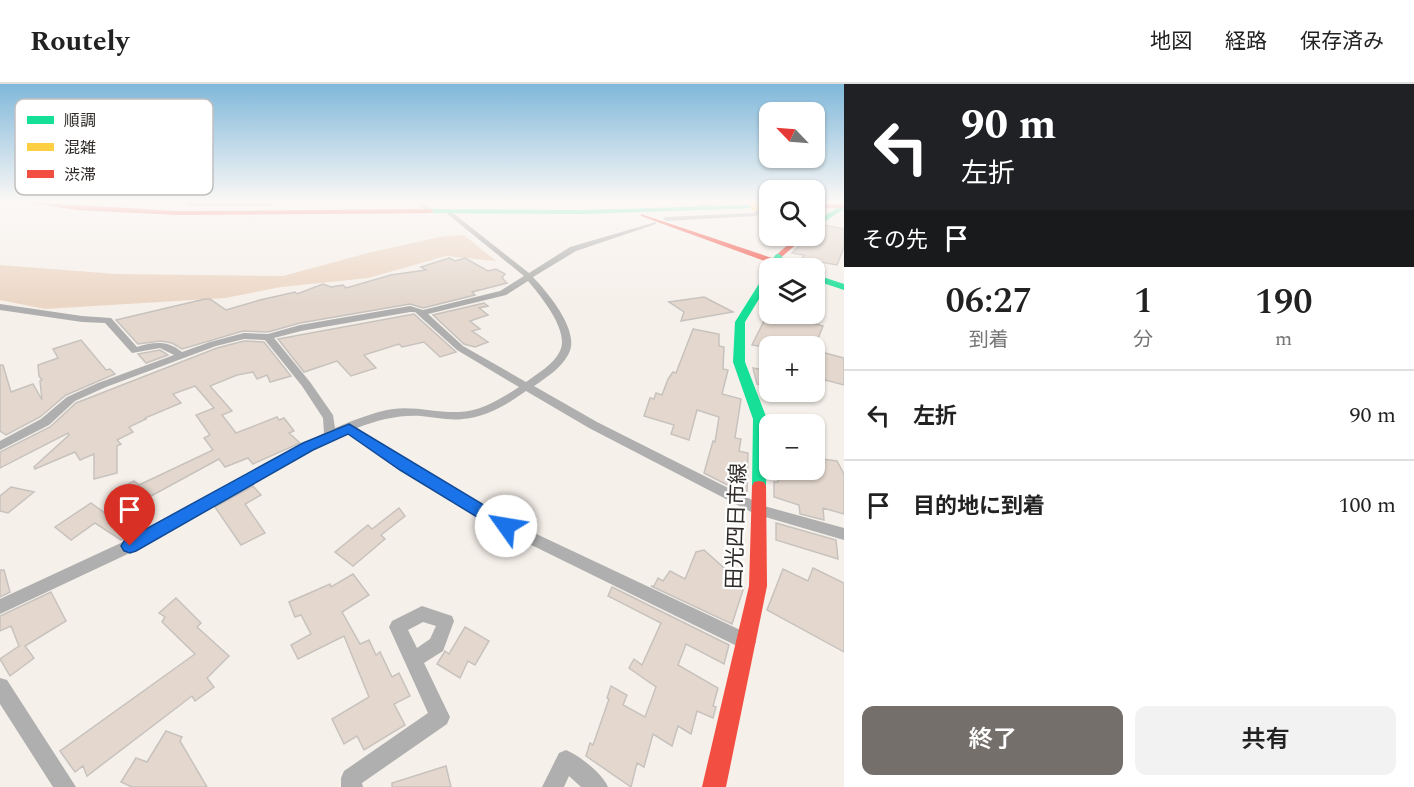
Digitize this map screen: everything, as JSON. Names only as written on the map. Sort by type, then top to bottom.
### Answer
[{"type":"main road","points":[[699,235],[763,258]]},
{"type":"main road","name":"田光四日市線","points":[[781,258],[793,246]]},
{"type":"main road","points":[[825,281],[844,287]]},
{"type":"main road","name":"田光四日市線","points":[[714,787],[758,586],[760,419],[739,363],[740,322],[759,290]]},
{"type":"street","points":[[0,607],[161,531],[330,435],[392,413],[462,416],[477,414],[504,402],[526,386],[564,354],[568,340],[560,321],[539,288],[528,276],[477,235]]},
{"type":"street","points":[[422,313],[498,295],[573,249],[617,235]]},
{"type":"street","points":[[0,307],[82,319],[108,320],[135,351],[164,344],[181,356]]},
{"type":"street","points":[[2,444],[45,422],[71,399],[181,356],[244,336],[268,337],[300,328],[361,319],[392,310],[410,309],[422,313],[460,348],[674,469],[760,510],[844,534]]},
{"type":"street","points":[[268,337],[306,384],[328,418],[330,435]]},
{"type":"street","points":[[349,428],[406,466],[506,526],[747,642]]},
{"type":"street","points":[[352,787],[351,778],[440,717],[414,660]]},
{"type":"street","points":[[0,687],[65,787]]},
{"type":"street","points":[[553,787],[566,760],[597,787]]},
{"type":"shaded area","points":[[464,235],[496,261],[446,256],[368,278],[281,287],[225,298],[45,309],[0,300],[0,265],[116,274],[283,276],[368,253],[444,236]]},
{"type":"building","points":[[825,235],[844,235],[844,247],[837,265],[825,263],[825,258],[802,258],[804,255],[792,253],[799,246],[825,246]]},
{"type":"building","points":[[449,258],[455,261],[465,258],[488,271],[496,269],[505,274],[502,278],[507,283],[472,292],[475,295],[423,308],[410,304],[300,323],[268,332],[243,331],[182,349],[172,343],[161,341],[138,344],[116,320],[205,299],[210,299],[226,310],[295,292],[297,294],[323,284],[331,287],[343,285],[346,288],[391,275],[426,270],[421,267]]},
{"type":"building","points":[[704,297],[733,312],[681,321],[684,312],[669,302]]},
{"type":"building","points":[[484,303],[488,306],[479,308],[488,315],[470,321],[480,329],[472,331],[488,342],[475,347],[464,344],[433,315]]},
{"type":"building","points":[[414,314],[456,352],[440,357],[424,342],[402,347],[399,344],[364,355],[376,368],[351,376],[337,361],[304,372],[278,339]]},
{"type":"building","points":[[762,324],[823,326],[819,336],[759,336],[759,346],[752,345]]},
{"type":"building","points":[[693,329],[719,334],[719,346],[724,347],[723,369],[728,370],[722,394],[741,399],[735,438],[741,439],[739,451],[748,453],[747,495],[704,473],[713,441],[715,442],[719,417],[697,410],[689,440],[671,434],[674,425],[644,416],[650,398],[654,399],[656,393],[662,395],[668,379],[673,372],[676,373]]},
{"type":"building","points":[[81,340],[106,370],[110,369],[115,374],[66,395],[40,417],[6,435],[0,431],[0,365],[3,365],[11,392],[33,384],[42,400],[40,381],[42,380],[39,376],[38,365],[58,358],[53,349]]},
{"type":"building","points":[[244,341],[264,342],[291,376],[270,382],[267,375],[257,379],[253,372],[237,375],[210,386],[232,411],[222,415],[236,433],[277,417],[279,420],[284,418],[294,431],[289,433],[300,443],[253,464],[248,458],[225,467],[219,459],[151,496],[142,488],[116,504],[111,498],[111,493],[134,481],[139,485],[213,450],[204,438],[210,435],[196,415],[214,408],[195,386],[173,394],[181,403],[129,427],[133,432],[117,440],[121,444],[117,446],[117,473],[94,479],[94,454],[80,460],[75,452],[35,469],[34,467],[69,435],[68,433],[0,468],[0,452],[50,427],[76,403],[217,348]]},
{"type":"building","points":[[160,350],[168,355],[146,363],[138,354]]},
{"type":"building","points":[[825,353],[844,358],[844,385],[825,380]]},
{"type":"building","points":[[753,368],[759,369],[759,384]]},
{"type":"building","points":[[825,459],[837,461],[844,474],[844,514],[823,508],[824,520],[800,514],[799,505],[774,497],[774,482],[778,480],[825,480]]},
{"type":"building","points":[[253,486],[261,495],[245,504],[265,533],[241,545],[215,507]]},
{"type":"building","points":[[11,487],[34,492],[8,513],[0,511],[0,496]]},
{"type":"building","points":[[91,503],[134,534],[121,540],[95,523],[71,540],[55,527]]},
{"type":"building","points":[[399,508],[405,516],[381,535],[385,539],[353,566],[335,552],[368,525],[372,529]]},
{"type":"building","points":[[776,523],[836,540],[838,559],[776,540]]},
{"type":"building","points":[[704,550],[732,575],[730,580],[744,587],[732,624],[651,586],[654,586],[658,578],[663,581],[670,571],[685,579],[696,552]]},
{"type":"building","points":[[813,568],[844,583],[844,652],[767,610],[783,569],[808,581]]},
{"type":"building","points":[[0,570],[4,570],[10,592],[0,597]]},
{"type":"building","points":[[353,574],[369,595],[342,612],[360,644],[369,640],[376,655],[380,652],[392,677],[399,673],[410,696],[394,704],[405,725],[364,750],[357,736],[344,744],[332,719],[369,697],[344,636],[298,659],[291,645],[311,634],[301,615],[295,617],[289,602],[330,584],[331,587]]},
{"type":"building","points":[[612,587],[729,645],[724,664],[686,644],[678,665],[718,688],[713,706],[716,707],[713,718],[697,711],[691,734],[678,726],[672,746],[653,734],[644,767],[637,763],[631,787],[586,756],[590,743],[593,745],[609,699],[607,698],[611,686],[627,695],[623,705],[645,717],[656,687],[629,668],[634,659],[642,665],[661,623],[608,596]]},
{"type":"building","points":[[51,592],[66,621],[25,646],[34,658],[10,676],[0,659],[19,646],[11,626],[0,631],[0,616]]},
{"type":"building","points":[[176,598],[201,623],[197,627],[229,656],[207,678],[214,687],[195,701],[192,696],[87,776],[83,766],[75,772],[60,751],[195,654],[162,622],[165,617],[159,613]]},
{"type":"building","points":[[465,627],[489,641],[475,665],[468,661],[460,678],[437,664],[445,651],[449,654]]},
{"type":"building","points":[[166,731],[182,737],[180,741],[207,787],[132,787],[121,782],[136,758],[147,762]]},
{"type":"building","points":[[446,766],[451,787],[392,787],[392,783]]},
{"type":"traffic: fast","points":[[825,281],[844,287]]},
{"type":"traffic: fast","points":[[759,291],[740,322],[739,362],[760,419],[759,486]]},
{"type":"traffic: jam","points":[[698,235],[763,258]]},
{"type":"traffic: jam","points":[[778,258],[791,246]]},
{"type":"traffic: jam","points":[[714,787],[758,586],[759,486]]},
{"type":"route","points":[[130,546],[161,531],[308,446],[349,428],[406,466],[506,526]]}]
